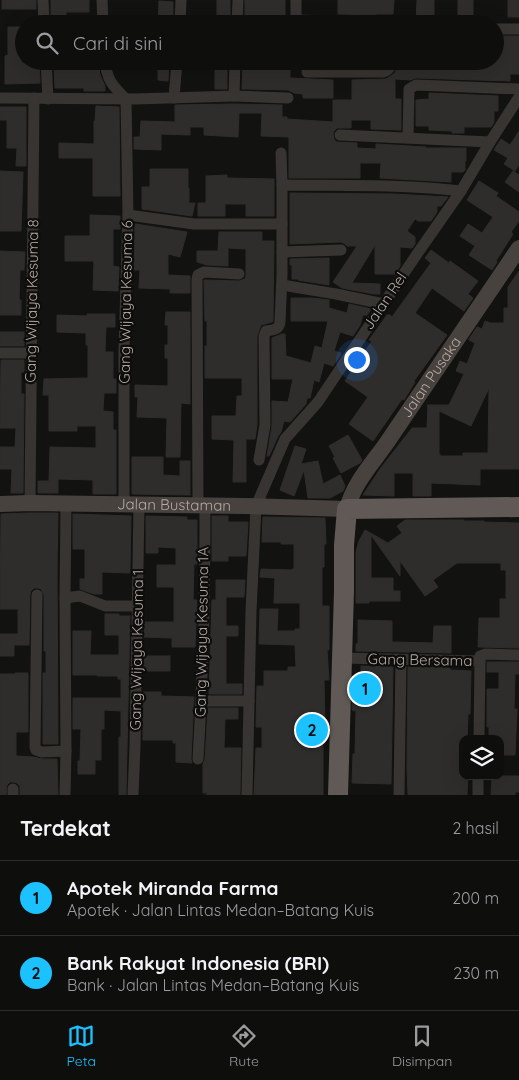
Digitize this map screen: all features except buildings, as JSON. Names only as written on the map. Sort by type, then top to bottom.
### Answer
[{"type":"highway","points":[[338,795],[346,509],[519,507]]},
{"type":"main road","name":"Jalan Pusaka","points":[[346,509],[358,482],[388,442],[519,248]]},
{"type":"main road","name":"Jalan Bustaman","points":[[0,504],[256,506],[346,509]]},
{"type":"street","points":[[43,0],[44,15]]},
{"type":"street","points":[[102,0],[103,15]]},
{"type":"street","points":[[180,15],[181,0]]},
{"type":"street","points":[[237,15],[238,0]]},
{"type":"street","points":[[296,0],[296,15]]},
{"type":"street","points":[[504,30],[519,29]]},
{"type":"street","points":[[46,70],[48,99]]},
{"type":"street","points":[[107,70],[108,78],[112,84],[126,99]]},
{"type":"street","points":[[174,98],[176,70]]},
{"type":"street","points":[[234,96],[235,70]]},
{"type":"street","points":[[307,72],[383,72],[389,70]]},
{"type":"street","points":[[408,137],[409,89],[416,84],[519,89]]},
{"type":"street","points":[[0,98],[126,99],[234,96],[288,98]]},
{"type":"street","name":"Jalan Rel","points":[[256,506],[285,440],[318,402],[461,191],[519,97]]},
{"type":"street","name":"Gang Wijaya Kesuma 8","points":[[30,503],[34,98]]},
{"type":"street","name":"Gang Wijaya Kesuma 6","points":[[126,99],[128,215],[124,350],[132,505]]},
{"type":"street","points":[[340,135],[490,142]]},
{"type":"street","points":[[259,460],[265,425],[264,336],[266,331],[276,329],[280,325],[282,285],[282,153]]},
{"type":"street","points":[[282,185],[433,188],[461,191]]},
{"type":"street","points":[[128,215],[194,224],[282,224]]},
{"type":"street","points":[[282,252],[341,250]]},
{"type":"street","name":"Gang Wijaya Kesuma 1A","points":[[198,759],[202,701],[204,578],[197,279],[204,272],[239,274]]},
{"type":"street","points":[[282,285],[384,304]]},
{"type":"street","points":[[0,352],[31,353]]},
{"type":"street","points":[[65,795],[66,504]]},
{"type":"street","name":"Gang Wijaya Kesuma 1","points":[[132,505],[137,606],[133,795]]},
{"type":"street","points":[[247,795],[251,611],[256,506]]},
{"type":"street","points":[[37,595],[35,747],[36,750],[42,752],[66,751]]},
{"type":"street","points":[[65,599],[80,596],[105,606],[137,606]]},
{"type":"street","points":[[480,661],[480,656],[485,654],[519,655]]},
{"type":"street","name":"Gang Bersama","points":[[342,658],[480,661],[479,735]]},
{"type":"street","points":[[399,795],[402,660]]},
{"type":"street","points":[[202,701],[249,701]]},
{"type":"street","points":[[478,780],[478,795]]},
{"type":"place","name":"Apotek Miranda Farma","points":[[365,689]]},
{"type":"place","name":"Bank Rakyat Indonesia (BRI)","points":[[312,730]]}]
